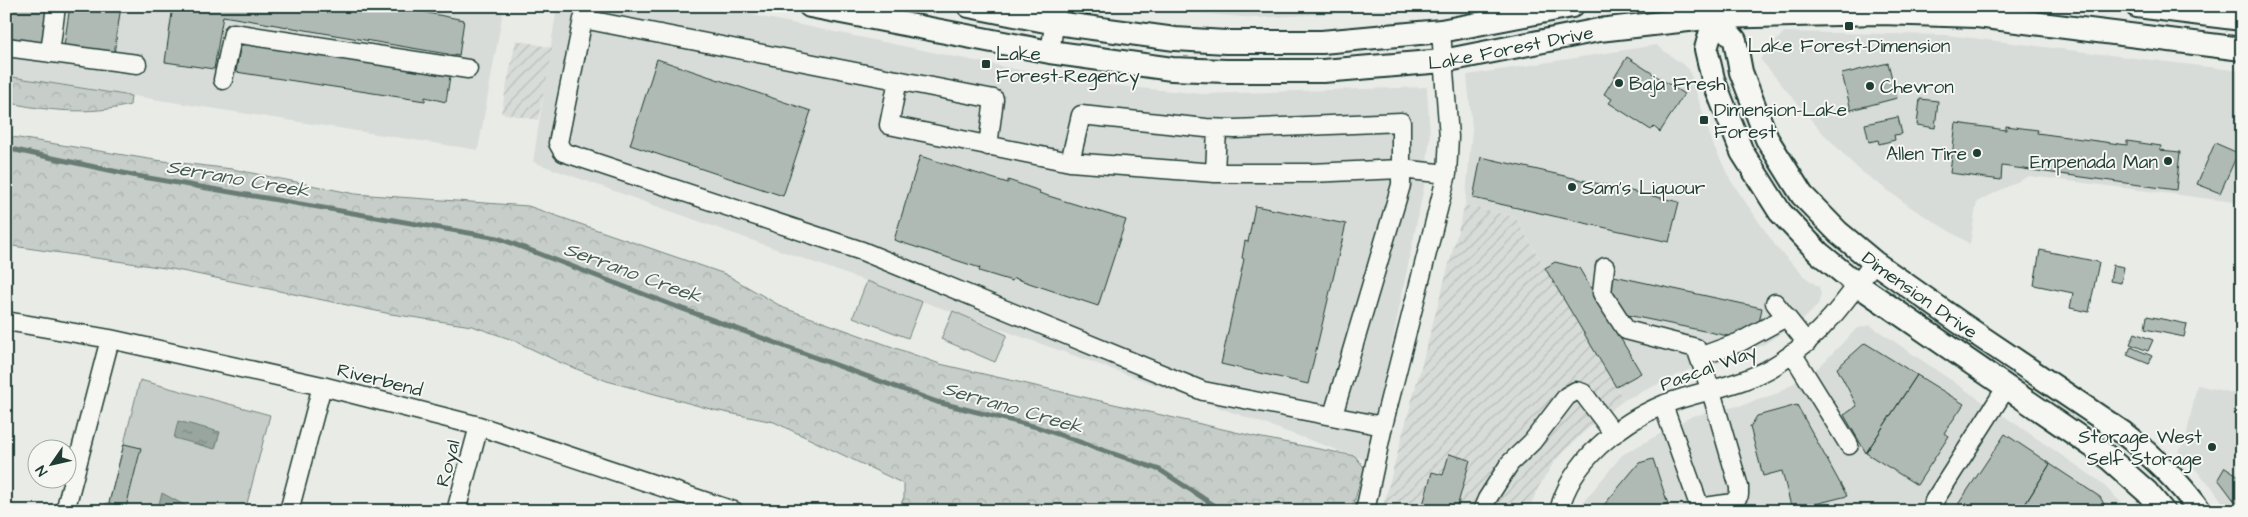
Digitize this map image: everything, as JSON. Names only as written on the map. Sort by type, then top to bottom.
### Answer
[{"type":"main road","name":"Lake Forest Drive","points":[[810,6],[1050,52],[1172,68],[1226,71],[1323,71],[1443,60],[1599,30],[1714,12],[1880,13],[1977,16],[2242,49]]},
{"type":"main road","name":"Lake Forest Drive","points":[[969,6],[1057,15],[1175,39],[1226,42],[1322,42],[1441,31],[1572,6]]},
{"type":"main road","points":[[2136,6],[2242,19]]},
{"type":"main road","name":"Dimension Drive","points":[[1714,12],[1736,40],[1741,72],[1773,151],[1802,195],[1838,232],[1874,262],[1958,322],[2122,432],[2161,465],[2200,511]]},
{"type":"main road","name":"Dimension Drive","points":[[1714,12],[1706,49],[1713,79],[1742,152],[1780,212],[1819,253],[1858,285],[2104,454],[2147,492],[2163,511]]},
{"type":"street","points":[[50,53],[56,6]]},
{"type":"street","points":[[1050,52],[1057,15]]},
{"type":"street","points":[[988,146],[994,99],[583,19],[558,143],[563,152],[862,251],[1203,391],[1383,426]]},
{"type":"street","points":[[1365,511],[1383,426],[1447,174],[1449,137],[1441,31]]},
{"type":"street","points":[[223,80],[233,33],[468,69]]},
{"type":"street","points":[[6,47],[137,64]]},
{"type":"street","points":[[898,80],[889,125],[1070,162],[1215,173],[1310,173],[1401,169],[1447,174]]},
{"type":"street","points":[[1070,162],[1081,115],[1217,128],[1401,122],[1401,185],[1333,415]]},
{"type":"street","points":[[1215,173],[1217,128]]},
{"type":"street","name":"Pascal Way","points":[[1559,511],[1562,496],[1582,464],[1614,434],[1635,419],[1663,405],[1746,378],[1777,364],[1807,342],[1833,318],[1874,262]]},
{"type":"street","points":[[1605,267],[1602,293],[1626,330],[1696,348],[1711,390],[1739,487],[1739,495],[1733,503],[1705,507],[1699,506],[1663,405]]},
{"type":"street","points":[[1775,302],[1807,342]]},
{"type":"street","points":[[1699,357],[1740,342],[1786,317]]},
{"type":"street","name":"Riverbend","points":[[6,321],[110,339],[322,386],[479,426],[734,511]]},
{"type":"street","points":[[65,511],[110,339]]},
{"type":"street","points":[[1792,353],[1849,445]]},
{"type":"street","points":[[289,511],[322,386]]},
{"type":"street","points":[[1936,511],[1933,505],[1934,501],[2006,388]]},
{"type":"street","points":[[1482,511],[1486,499],[1510,463],[1532,442],[1568,396],[1576,391],[1583,393],[1614,434]]},
{"type":"street","name":"Royal","points":[[456,511],[479,426]]},
{"type":"shaded area","points":[[6,6],[504,6],[478,150],[6,76]]},
{"type":"shaded area","points":[[557,6],[709,6],[1078,82],[1203,94],[1427,87],[1430,137],[1424,187],[1368,461],[533,162]]},
{"type":"shaded area","points":[[1099,6],[1432,6],[1434,8],[1257,18]]},
{"type":"shaded area","points":[[1784,32],[1947,35],[2242,71],[2242,203],[2029,176],[1977,202],[1970,244],[1912,208],[1858,169],[1819,129],[1760,59]]},
{"type":"shaded area","points":[[516,40],[553,48],[538,120],[501,113]]},
{"type":"shaded area","points":[[1656,45],[1689,69],[1712,142],[1731,181],[1777,248],[1805,277],[1819,287],[1821,294],[1818,305],[1805,318],[1763,345],[1714,365],[1691,369],[1624,400],[1515,217],[1465,205],[1472,129],[1467,75]]},
{"type":"shaded area","points":[[1465,205],[1515,217],[1624,400],[1584,432],[1554,462],[1538,488],[1528,511],[1382,510]]},
{"type":"shaded area","points":[[1870,325],[2098,480],[2130,511],[1579,511],[1580,506],[1622,455],[1692,416],[1743,405],[1778,393],[1819,367],[1856,329]]},
{"type":"shaded area","name":"Storage West Self Storage","points":[[2197,385],[2242,395],[2242,511],[2229,511],[2211,486],[2178,451],[2185,442]]},
{"type":"green space","points":[[6,76],[131,96],[130,105],[99,110],[68,111],[36,108],[6,102]]},
{"type":"green space","points":[[6,136],[155,160],[232,169],[355,194],[528,206],[725,274],[784,308],[940,364],[1257,437],[1355,456],[1367,471],[1360,481],[1352,511],[898,511],[904,497],[904,484],[774,422],[714,410],[607,381],[559,362],[513,340],[472,326],[391,314],[172,269],[6,245]]},
{"type":"green space","points":[[867,281],[922,302],[908,338],[853,317]]},
{"type":"green space","points":[[953,311],[1007,335],[995,362],[941,339]]},
{"type":"green space","points":[[140,380],[270,415],[245,511],[104,511],[106,503],[109,503]]},
{"type":"water","points":[[178,421],[220,432],[215,449],[174,438]]},
{"type":"water","points":[[162,493],[195,511],[157,511]]},
{"type":"building","points":[[6,6],[42,8],[48,13],[43,43],[6,37]]},
{"type":"building","points":[[70,6],[121,6],[114,54],[64,46]]},
{"type":"building","points":[[173,6],[392,6],[464,20],[459,56],[223,16],[214,69],[165,62]]},
{"type":"building","points":[[247,42],[450,76],[446,102],[425,97],[425,101],[236,72],[240,48]]},
{"type":"building","points":[[1627,57],[1684,94],[1660,132],[1654,127],[1651,130],[1609,103],[1612,99],[1604,94]]},
{"type":"building","points":[[657,59],[811,111],[783,196],[630,145]]},
{"type":"building","name":"Chevron","points":[[1888,63],[1897,98],[1851,110],[1842,74]]},
{"type":"building","points":[[1920,99],[1938,101],[1935,128],[1917,125]]},
{"type":"building","points":[[1898,117],[1902,134],[1894,135],[1895,140],[1879,144],[1878,140],[1869,142],[1865,124]]},
{"type":"building","points":[[1956,123],[2006,130],[2006,126],[2038,130],[2037,133],[2127,145],[2127,141],[2161,146],[2160,150],[2180,152],[2176,190],[2002,166],[2001,180],[1950,173]]},
{"type":"building","points":[[2215,143],[2238,153],[2220,193],[2197,184]]},
{"type":"building","points":[[920,156],[1008,183],[1008,180],[1040,191],[1039,193],[1126,220],[1098,306],[1014,278],[1012,281],[979,271],[980,268],[894,240]]},
{"type":"building","points":[[1481,157],[1679,202],[1669,242],[1473,198]]},
{"type":"building","points":[[1255,206],[1346,224],[1308,384],[1221,364],[1244,259],[1242,258],[1245,241],[1248,242]]},
{"type":"building","points":[[2040,250],[2099,262],[2089,312],[2070,308],[2073,293],[2034,285]]},
{"type":"building","points":[[1555,262],[1579,268],[1641,373],[1616,387],[1545,268]]},
{"type":"building","points":[[2113,265],[2124,267],[2121,283],[2110,281]]},
{"type":"building","points":[[1614,276],[1762,308],[1759,323],[1733,337],[1627,315],[1611,288]]},
{"type":"building","points":[[2147,316],[2187,324],[2184,337],[2145,329]]},
{"type":"building","points":[[2135,333],[2153,340],[2148,351],[2130,344]]},
{"type":"building","points":[[1865,343],[1917,375],[1866,453],[1844,415],[1857,406],[1837,368]]},
{"type":"building","points":[[2131,347],[2152,356],[2149,364],[2127,355]]},
{"type":"building","points":[[1917,375],[1964,404],[1944,433],[1949,436],[1917,485],[1866,453]]},
{"type":"building","points":[[1797,405],[1847,496],[1792,510],[1782,471],[1763,476],[1750,427],[1757,416]]},
{"type":"building","points":[[2242,423],[2242,454],[2235,453]]},
{"type":"building","points":[[2005,434],[2050,464],[2021,511],[1957,511],[1955,509]]},
{"type":"building","points":[[124,444],[141,448],[126,507],[109,503]]},
{"type":"building","points":[[1449,454],[1470,460],[1456,511],[1445,511],[1423,505],[1432,472],[1443,475]]},
{"type":"building","points":[[1653,459],[1668,504],[1654,508],[1655,511],[1599,511],[1639,463]]},
{"type":"building","points":[[2050,464],[2100,497],[2108,511],[2021,511]]},
{"type":"building","points":[[2225,467],[2242,478],[2242,511],[2218,479]]},
{"type":"waterway","name":"Serrano Creek","points":[[6,148],[137,176],[498,238],[672,305],[937,402],[1037,427],[1160,470],[1223,511]]},
{"type":"place","name":"Lake Forest-Dimension","points":[[1849,26]]},
{"type":"place","name":"Lake Forest-Regency","points":[[986,64]]},
{"type":"place","name":"Baja Fresh","points":[[1619,83]]},
{"type":"place","name":"Chevron","points":[[1870,86]]},
{"type":"place","name":"Dimension-Lake Forest","points":[[1704,120]]},
{"type":"place","name":"Allen Tire","points":[[1977,153]]},
{"type":"place","name":"Empenada Man","points":[[2168,161]]},
{"type":"place","name":"Sam's Liquour","points":[[1572,187]]},
{"type":"place","name":"Storage West Self Storage","points":[[2212,447]]}]
